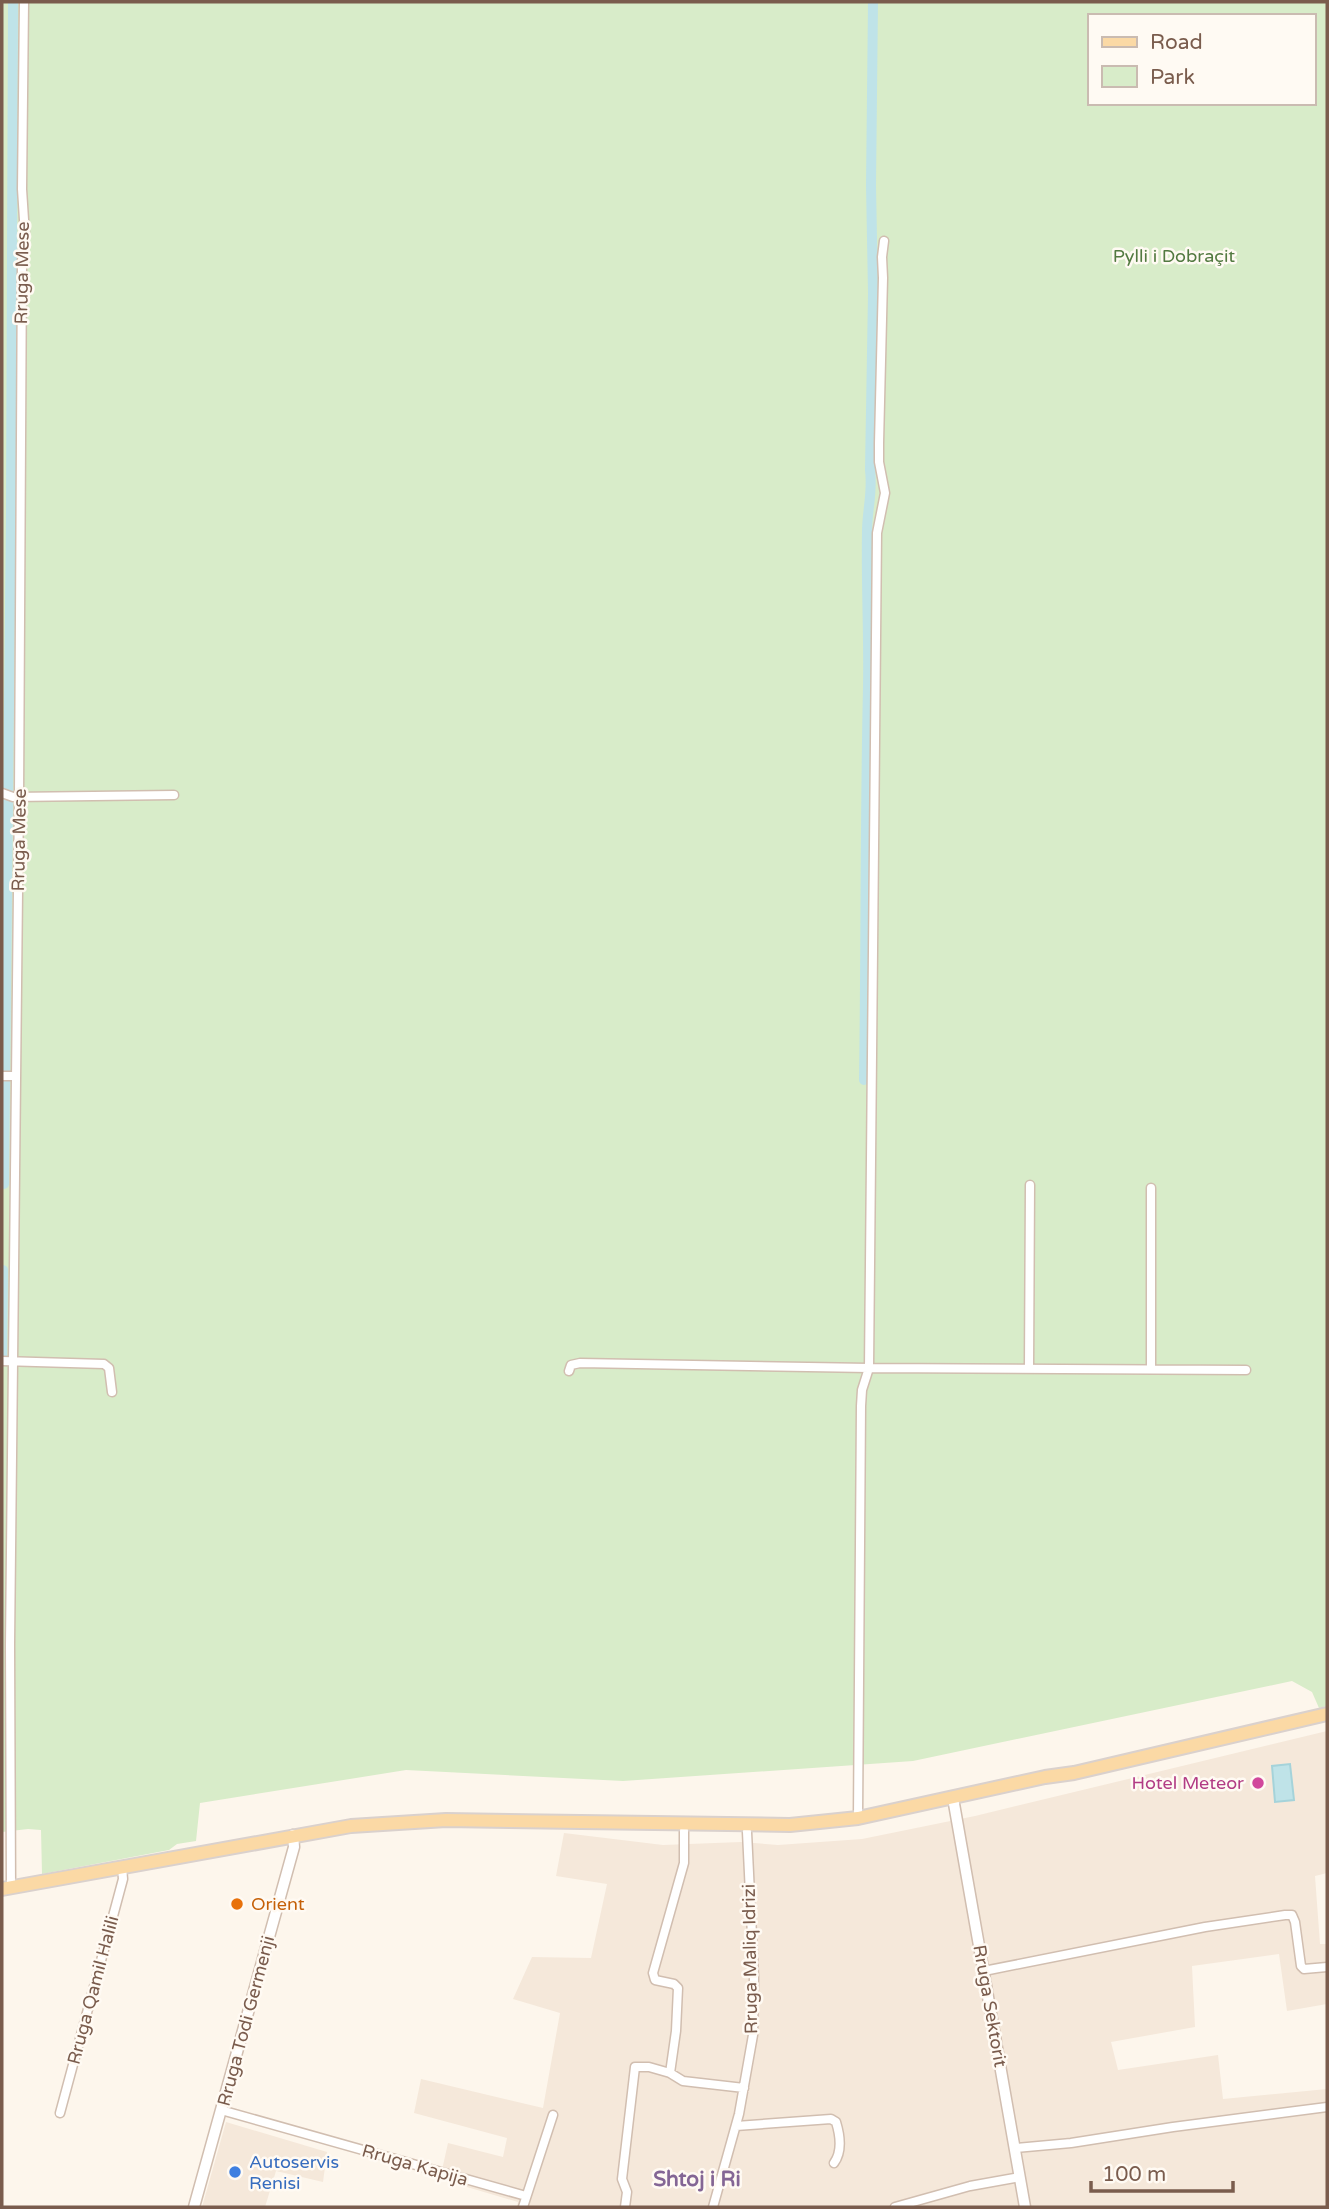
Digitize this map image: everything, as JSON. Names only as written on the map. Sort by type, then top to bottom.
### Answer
[{"type":"main road","points":[[6,1889],[351,1826],[424,1821],[638,1822],[747,1826],[858,1818],[1044,1784],[1074,1773],[1327,1714]]},
{"type":"main road","points":[[570,1823],[604,1828],[684,1831],[747,1832],[827,1828],[890,1819],[953,1801]]},
{"type":"street","name":"Rruga Mese","points":[[6,1889],[9,1076],[16,797],[22,275],[25,235],[22,189],[24,2]]},
{"type":"street","points":[[858,1818],[861,1406],[862,1390],[869,1368],[877,533],[885,493],[879,462],[884,241]]},
{"type":"street","points":[[2,793],[16,797],[174,795]]},
{"type":"street","points":[[1029,1368],[1030,1185]]},
{"type":"street","points":[[1151,1369],[1152,1188]]},
{"type":"street","points":[[8,1361],[104,1364],[109,1368],[112,1392]]},
{"type":"street","points":[[569,1371],[571,1366],[580,1363],[1247,1370]]},
{"type":"street","name":"Rruga Sektorit","points":[[953,1801],[1025,2207]]},
{"type":"street","points":[[670,2073],[678,1989],[674,1984],[655,1980],[653,1973],[684,1863],[684,1831]]},
{"type":"street","name":"Rruga Maliq Idrizi","points":[[713,2207],[736,2126],[753,2035],[755,2000],[747,1832]]},
{"type":"street","name":"Rruga Todi Germenji","points":[[194,2207],[294,1847],[293,1835]]},
{"type":"street","name":"Rruga Qamil Halili","points":[[60,2113],[123,1879],[122,1867]]},
{"type":"street","points":[[984,1971],[1205,1927],[1285,1914],[1292,1915],[1295,1922],[1300,1966],[1304,1969],[1327,1968]]},
{"type":"street","points":[[625,2207],[627,2192],[622,2179],[635,2067],[670,2073],[683,2081],[744,2088]]},
{"type":"street","points":[[1015,2148],[1071,2143],[1327,2107]]},
{"type":"street","name":"Rruga Kapija","points":[[221,2110],[526,2196]]},
{"type":"street","points":[[523,2207],[552,2115]]},
{"type":"street","points":[[736,2126],[831,2119],[836,2122],[839,2141],[834,2163]]},
{"type":"street","points":[[895,2207],[970,2186],[1020,2177]]},
{"type":"shaded area","points":[[1327,1731],[1327,1873],[1315,1876],[1320,1944],[1327,1944],[1327,2004],[1287,2011],[1279,1954],[1192,1966],[1195,2027],[1111,2042],[1118,2070],[1218,2055],[1223,2099],[1327,2089],[1327,2207],[517,2207],[518,2202],[440,2179],[448,2143],[503,2157],[507,2138],[414,2113],[421,2079],[543,2108],[560,2013],[513,1999],[532,1957],[591,1958],[607,1884],[556,1876],[564,1833],[663,1845],[741,1842],[778,1845],[862,1839],[975,1816]]},
{"type":"shaded area","points":[[226,2122],[327,2152],[323,2182],[276,2171],[265,2207],[202,2207]]},
{"type":"green space","name":"Pylli i Dobraçit","points":[[2,2],[1327,2],[1327,1706],[1319,1708],[1312,1692],[1292,1681],[913,1761],[623,1781],[406,1770],[200,1803],[196,1841],[177,1844],[169,1850],[42,1874],[41,1830],[2,1832]]},
{"type":"water","points":[[1290,1764],[1294,1800],[1275,1802],[1272,1766]]},
{"type":"waterway","points":[[4,1184],[13,2]]},
{"type":"waterway","points":[[864,1080],[867,532],[871,486],[873,293],[873,2]]},
{"type":"waterway","points":[[2,1361],[3,1270]]},
{"type":"place","name":"Hotel Meteor","points":[[1258,1783]]},
{"type":"place","name":"Orient","points":[[237,1904]]},
{"type":"place","name":"Autoservis Renisi","points":[[235,2172]]},
{"type":"district","name":"Shtoj i Ri","points":[[697,2179]]}]
